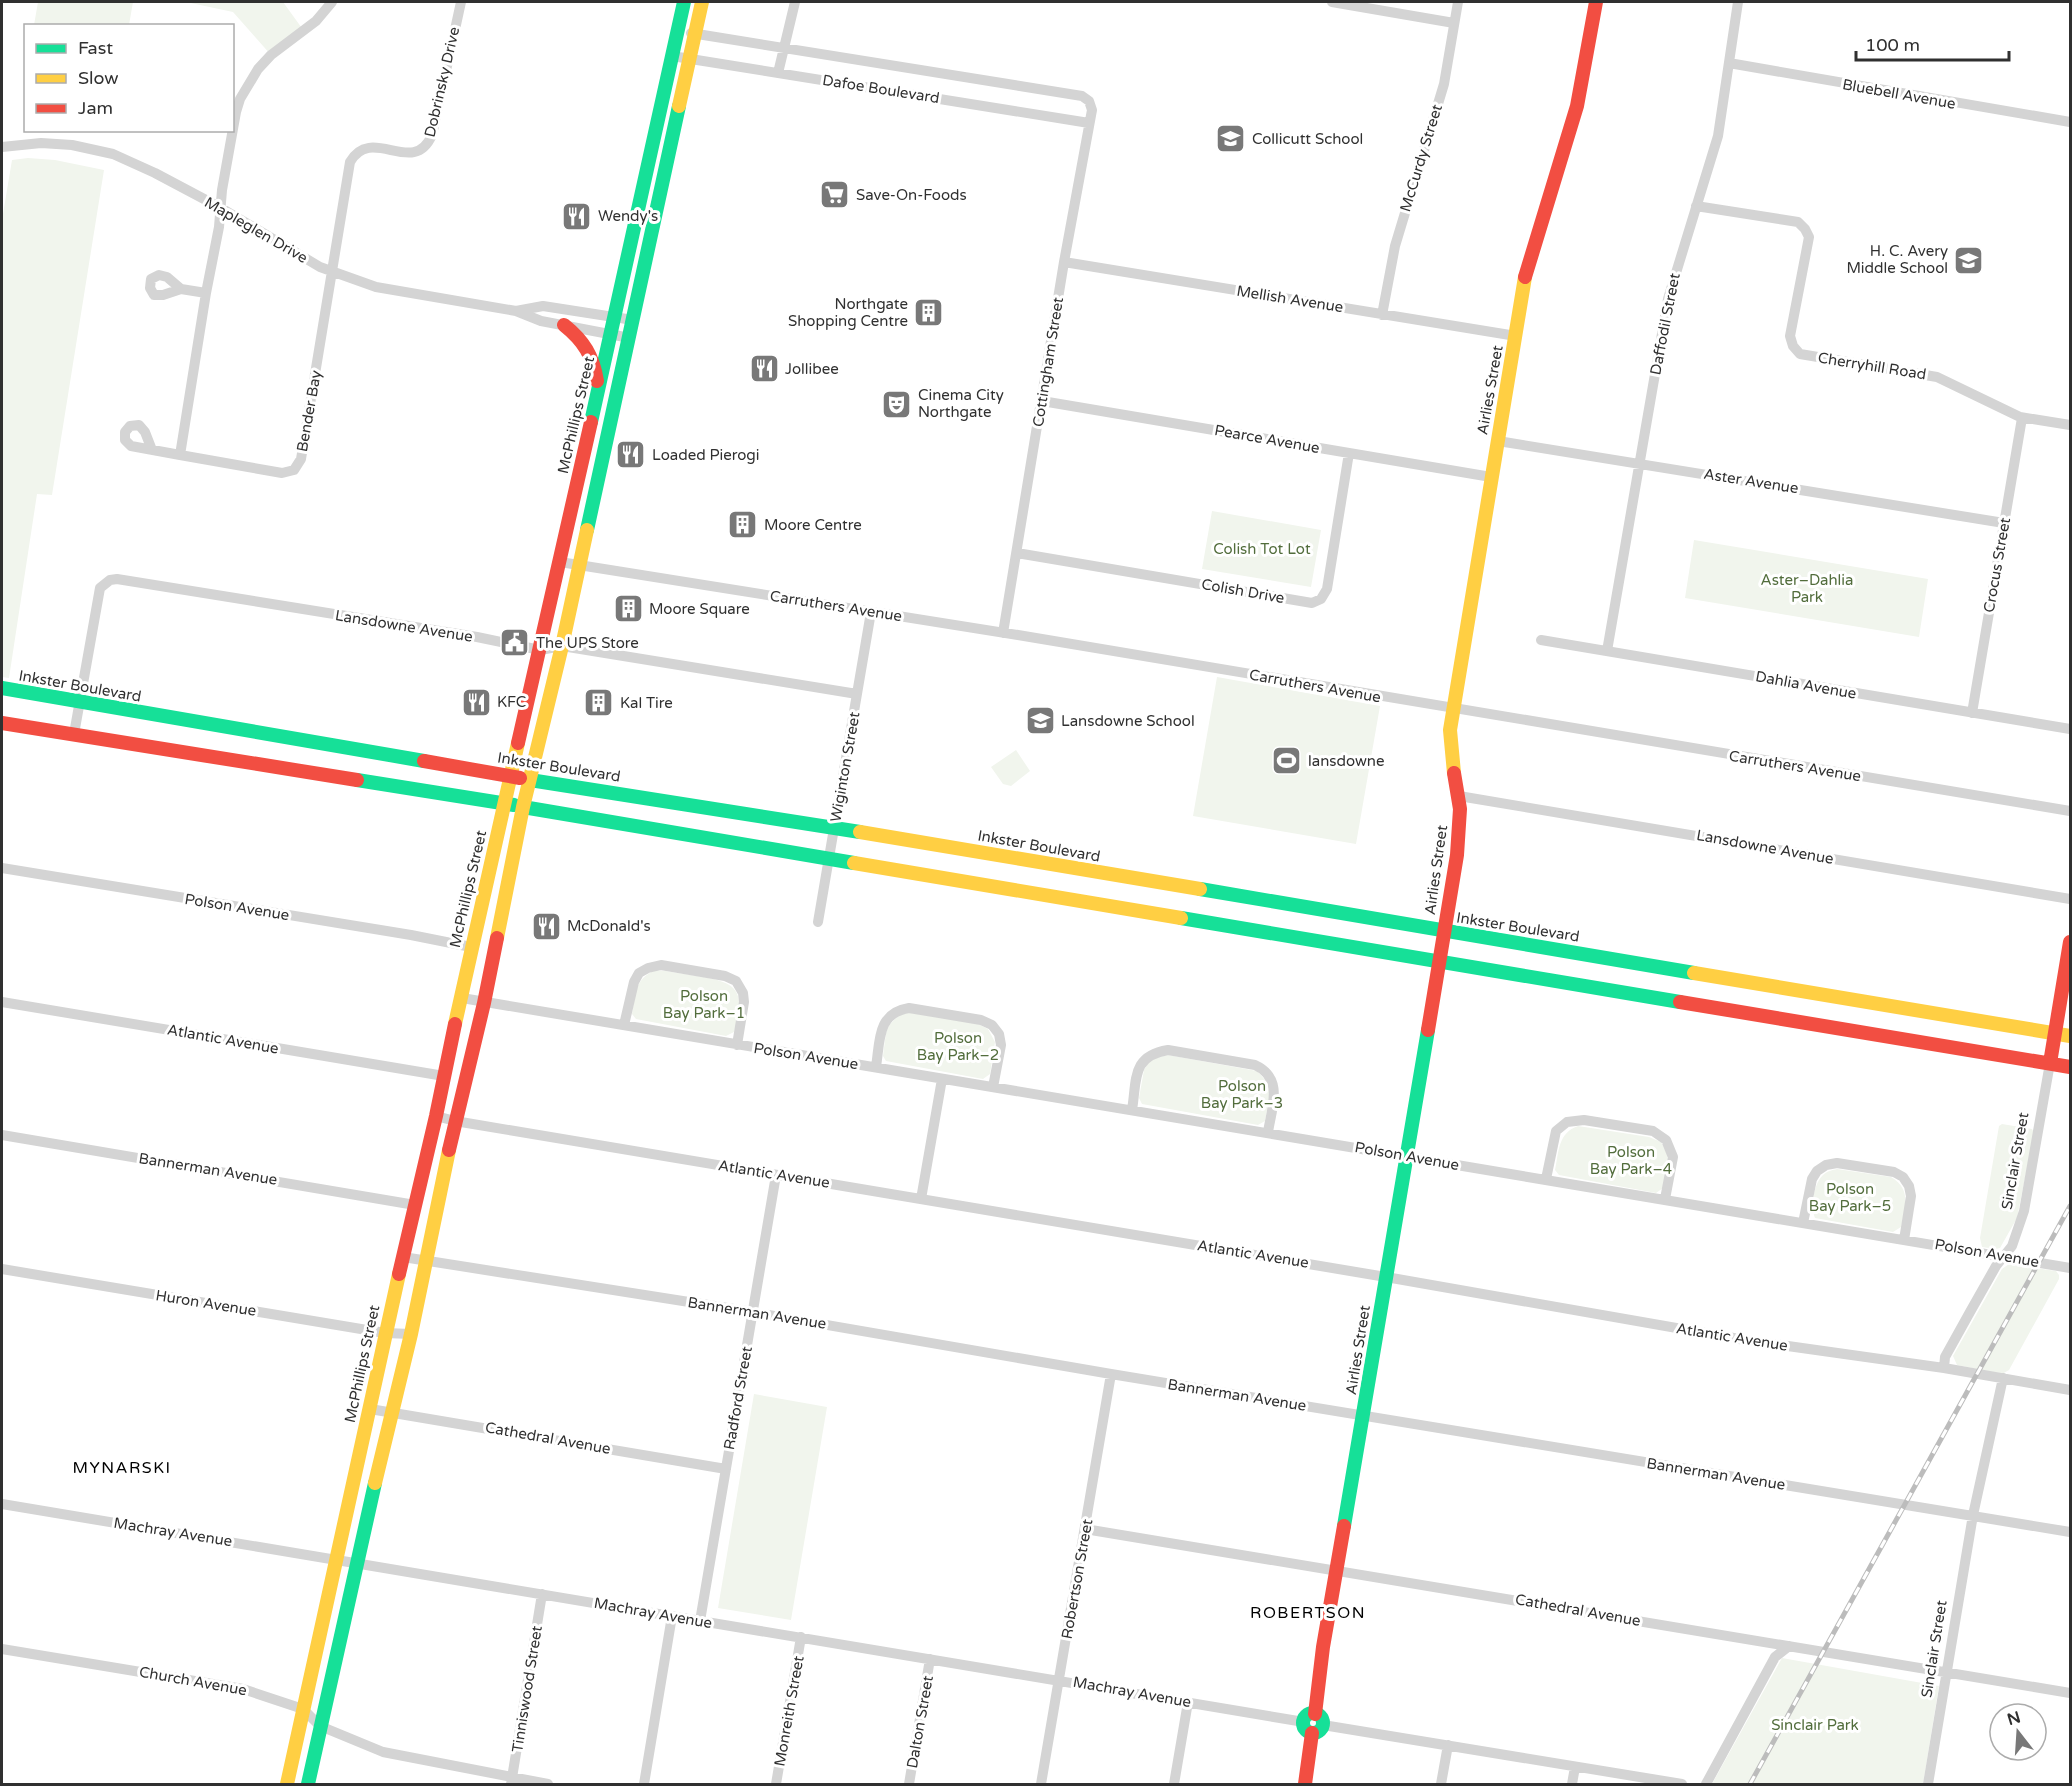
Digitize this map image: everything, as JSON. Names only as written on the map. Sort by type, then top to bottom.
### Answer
[{"type":"main road","name":"McPhillips Street","points":[[287,1785],[385,1333],[436,1116],[471,947],[560,562],[684,2]]},
{"type":"main road","points":[[308,1785],[356,1564],[411,1334],[523,807],[580,566],[702,2]]},
{"type":"main road","name":"Airlies Street","points":[[1305,1785],[1323,1647],[1457,855],[1460,831],[1459,796],[1451,752],[1450,730],[1453,709],[1527,266],[1577,106],[1596,2]]},
{"type":"main road","points":[[564,325],[580,337],[588,347],[594,362],[598,390]]},
{"type":"main road","name":"Inkster Boulevard","points":[[2,688],[530,780],[834,828],[2070,1036]]},
{"type":"main road","points":[[2,723],[504,802],[2070,1067]]},
{"type":"main road","name":"Sinclair Street","points":[[2050,1063],[2070,942]]},
{"type":"street","points":[[234,125],[236,97],[258,69],[271,55],[316,21],[332,2]]},
{"type":"street","name":"Dobrinsky Drive","points":[[333,271],[350,162],[361,148],[369,146],[410,153],[422,150],[428,143],[432,135],[461,2]]},
{"type":"street","points":[[778,73],[795,2]]},
{"type":"street","points":[[1332,2],[1454,22]]},
{"type":"street","name":"McCurdy Street","points":[[1383,315],[1395,246],[1444,84],[1458,2]]},
{"type":"street","name":"Daffodil Street","points":[[1607,651],[1668,299],[1718,136],[1738,2]]},
{"type":"street","name":"Dafoe Boulevard","points":[[678,31],[1082,96]]},
{"type":"street","name":"Dafoe Boulevard","points":[[672,56],[1089,123]]},
{"type":"street","name":"Bluebell Avenue","points":[[1729,63],[2070,122]]},
{"type":"street","name":"Cottingham Street","points":[[1003,633],[1064,262],[1092,110],[1089,101],[1082,96]]},
{"type":"street","points":[[180,455],[233,132]]},
{"type":"street","name":"Mapleglen Drive","points":[[2,147],[41,142],[72,145],[113,154],[221,208],[320,267],[376,287],[516,311],[541,321],[630,338]]},
{"type":"street","name":"Cherryhill Road","points":[[1696,206],[1798,222],[1805,229],[1809,237],[1790,336],[1793,346],[1800,354],[1937,377],[2022,417],[2070,425]]},
{"type":"street","name":"Mellish Avenue","points":[[1064,262],[1516,336]]},
{"type":"street","name":"Bender Bay","points":[[152,450],[282,472],[294,470],[301,459],[333,271]]},
{"type":"street","points":[[181,289],[206,293]]},
{"type":"street","name":"Mapleglen Drive","points":[[516,311],[543,306],[633,320]]},
{"type":"street","name":"Pearce Avenue","points":[[1042,401],[1491,477]]},
{"type":"street","name":"Crocus Street","points":[[1972,713],[2022,417]]},
{"type":"street","name":"Aster Avenue","points":[[1498,441],[2004,523]]},
{"type":"street","name":"Colish Drive","points":[[1017,553],[1312,603],[1321,599],[1327,589],[1349,453]]},
{"type":"street","name":"Carruthers Avenue","points":[[560,562],[1003,633],[2070,811]]},
{"type":"street","name":"Lansdowne Avenue","points":[[74,734],[100,588],[110,580],[117,579],[468,636],[540,650],[562,646],[857,694]]},
{"type":"street","name":"Wiginton Street","points":[[818,922],[871,612]]},
{"type":"street","name":"Dahlia Avenue","points":[[1541,640],[2070,729]]},
{"type":"street","name":"Lansdowne Avenue","points":[[1459,796],[2070,899]]},
{"type":"street","name":"Polson Avenue","points":[[2,868],[411,935],[471,947]]},
{"type":"street","name":"Polson Avenue","points":[[624,1025],[634,982],[639,973],[661,965],[715,974],[736,981],[743,993],[744,1002],[737,1045]]},
{"type":"street","name":"Polson Avenue","points":[[462,998],[2070,1268]]},
{"type":"street","name":"Atlantic Avenue","points":[[2,1002],[444,1076]]},
{"type":"street","name":"Polson Avenue","points":[[876,1067],[883,1024],[888,1016],[897,1010],[909,1008],[971,1018],[992,1025],[999,1034],[1001,1045],[993,1087]]},
{"type":"street","points":[[1132,1110],[1140,1065],[1154,1052],[1168,1050],[1256,1065],[1266,1070],[1275,1087],[1268,1132]]},
{"type":"street","name":"Sinclair Street","points":[[1944,1368],[1945,1357],[2003,1256],[2012,1246],[2024,1211],[2050,1063]]},
{"type":"street","points":[[921,1199],[942,1079]]},
{"type":"street","name":"Atlantic Avenue","points":[[436,1116],[1386,1276],[1745,1340],[1944,1368],[2070,1390]]},
{"type":"street","points":[[1546,1179],[1556,1131],[1567,1122],[1584,1120],[1653,1131],[1666,1140],[1671,1148],[1672,1157],[1665,1199]]},
{"type":"street","name":"Bannerman Avenue","points":[[2,1135],[415,1205]]},
{"type":"street","points":[[1803,1223],[1812,1179],[1817,1171],[1837,1162],[1894,1172],[1903,1177],[1909,1186],[1911,1196],[1904,1240]]},
{"type":"street","name":"Radford Street","points":[[700,1621],[776,1175]]},
{"type":"street","name":"Bannerman Avenue","points":[[403,1257],[753,1312],[1111,1374],[2070,1532]]},
{"type":"street","name":"Huron Avenue","points":[[2,1269],[385,1333],[411,1334]]},
{"type":"street","name":"Robertson Street","points":[[1041,1785],[1111,1374]]},
{"type":"street","name":"Sinclair Street","points":[[1928,1785],[1973,1515],[2003,1378]]},
{"type":"street","name":"Cathedral Avenue","points":[[370,1408],[726,1468]]},
{"type":"street","name":"Machray Avenue","points":[[2,1504],[1682,1785]]},
{"type":"street","name":"Cathedral Avenue","points":[[1085,1529],[2070,1693]]},
{"type":"street","name":"Tinniswood Street","points":[[511,1781],[542,1594]]},
{"type":"street","points":[[644,1785],[672,1616]]},
{"type":"street","name":"Monreith Street","points":[[776,1785],[801,1637]]},
{"type":"street","points":[[1706,1785],[1775,1658],[1789,1646]]},
{"type":"street","name":"Church Avenue","points":[[2,1649],[243,1689],[303,1710],[320,1726],[383,1752],[511,1781],[548,1785]]},
{"type":"street","name":"Dalton Street","points":[[909,1785],[930,1659]]},
{"type":"street","points":[[1174,1785],[1188,1702]]},
{"type":"street","points":[[1441,1785],[1448,1745]]},
{"type":"street","points":[[1572,1785],[1575,1767]]},
{"type":"green space","points":[[38,2],[133,2],[129,24],[34,24]]},
{"type":"green space","points":[[186,2],[283,2],[304,31],[271,55],[233,12]]},
{"type":"green space","points":[[28,158],[55,160],[104,170],[52,495],[37,494],[9,678],[2,677],[2,220],[12,160]]},
{"type":"green space","name":"Colish Tot Lot","points":[[1212,511],[1321,530],[1311,587],[1202,569]]},
{"type":"green space","name":"Aster–Dahlia Park","points":[[1694,540],[1928,579],[1919,637],[1685,598]]},
{"type":"green space","name":"lansdowne","points":[[1217,677],[1380,706],[1356,844],[1193,816]]},
{"type":"green space","points":[[1016,750],[1030,771],[1011,786],[1003,784],[991,767]]},
{"type":"green space","name":"Polson Bay Park–1","points":[[655,970],[710,978],[729,985],[735,990],[739,1006],[734,1032],[726,1036],[636,1019],[632,1014],[637,988],[643,978]]},
{"type":"green space","name":"Polson Bay Park–2","points":[[905,1012],[976,1023],[988,1029],[995,1042],[990,1074],[983,1079],[886,1061],[883,1056],[887,1030],[893,1021]]},
{"type":"green space","name":"Polson Bay Park–3","points":[[1168,1055],[1257,1071],[1267,1082],[1270,1094],[1265,1121],[1258,1125],[1142,1104],[1139,1098],[1144,1070],[1151,1059]]},
{"type":"green space","points":[[2002,1124],[2032,1129],[2034,1133],[2017,1218],[2000,1248],[1996,1249],[1982,1247],[1980,1238],[1999,1126]]},
{"type":"green space","name":"Polson Bay Park–4","points":[[1578,1126],[1649,1137],[1661,1142],[1668,1156],[1663,1188],[1656,1193],[1559,1175],[1555,1170],[1563,1138],[1571,1129]]},
{"type":"green space","name":"Polson Bay Park–5","points":[[1837,1169],[1891,1177],[1898,1182],[1905,1199],[1901,1227],[1893,1232],[1815,1218],[1813,1202],[1817,1184],[1825,1174]]},
{"type":"green space","points":[[2009,1264],[2056,1271],[2059,1279],[2009,1370],[2002,1374],[1957,1365],[1953,1356],[2002,1269]]},
{"type":"green space","points":[[754,1394],[827,1407],[791,1620],[718,1608]]},
{"type":"green space","name":"Sinclair Park","points":[[1782,1658],[1939,1686],[1923,1784],[1712,1784]]},
{"type":"railway","points":[[1750,1784],[2070,1206]]},
{"type":"traffic: fast","points":[[591,422],[684,2]]},
{"type":"traffic: fast","points":[[587,530],[679,106]]},
{"type":"traffic: fast","points":[[2,688],[424,761]]},
{"type":"traffic: fast","points":[[357,780],[514,805]]},
{"type":"traffic: fast","points":[[530,780],[860,832]]},
{"type":"traffic: fast","points":[[523,807],[854,863]]},
{"type":"traffic: fast","points":[[1200,889],[1694,973]]},
{"type":"traffic: fast","points":[[1181,918],[1680,1002]]},
{"type":"traffic: fast","points":[[1344,1526],[1428,1030]]},
{"type":"traffic: fast","points":[[308,1784],[375,1483]]},
{"type":"traffic: fast","points":[[1313,1713],[1320,1716],[1323,1723],[1320,1730],[1313,1733],[1306,1730],[1303,1723],[1306,1716],[1313,1713]]},
{"type":"traffic: slow","points":[[679,106],[702,2]]},
{"type":"traffic: slow","points":[[1454,773],[1450,730],[1525,277]]},
{"type":"traffic: slow","points":[[497,938],[523,807],[587,530]]},
{"type":"traffic: slow","points":[[455,1024],[518,743]]},
{"type":"traffic: slow","points":[[860,832],[1200,889]]},
{"type":"traffic: slow","points":[[854,863],[1181,918]]},
{"type":"traffic: slow","points":[[1694,973],[2070,1036]]},
{"type":"traffic: slow","points":[[375,1483],[411,1334],[449,1150]]},
{"type":"traffic: slow","points":[[287,1784],[399,1274]]},
{"type":"traffic: jam","points":[[1525,277],[1577,106],[1596,2]]},
{"type":"traffic: jam","points":[[564,325],[577,337],[586,350],[593,364],[597,381]]},
{"type":"traffic: jam","points":[[518,743],[591,422]]},
{"type":"traffic: jam","points":[[2,723],[357,780]]},
{"type":"traffic: jam","points":[[424,761],[520,778]]},
{"type":"traffic: jam","points":[[1428,1030],[1457,855],[1460,809],[1454,773]]},
{"type":"traffic: jam","points":[[449,1150],[497,938]]},
{"type":"traffic: jam","points":[[2050,1063],[2070,942]]},
{"type":"traffic: jam","points":[[1680,1002],[2070,1067]]},
{"type":"traffic: jam","points":[[399,1274],[455,1024]]},
{"type":"traffic: jam","points":[[1315,1714],[1323,1647],[1344,1526]]},
{"type":"traffic: jam","points":[[1305,1784],[1312,1733]]},
{"type":"place","name":"Collicutt School","points":[[1231,139]]},
{"type":"place","name":"Save-On-Foods","points":[[835,195]]},
{"type":"place","name":"Wendy's","points":[[577,216]]},
{"type":"place","name":"H. C. Avery Middle School","points":[[1969,260]]},
{"type":"place","name":"Northgate Shopping Centre","points":[[929,313]]},
{"type":"place","name":"Jollibee","points":[[764,369]]},
{"type":"place","name":"Cinema City Northgate","points":[[897,404]]},
{"type":"place","name":"Loaded Pierogi","points":[[631,455]]},
{"type":"place","name":"Moore Centre","points":[[743,525]]},
{"type":"place","name":"Moore Square","points":[[628,609]]},
{"type":"place","name":"The UPS Store","points":[[515,643]]},
{"type":"place","name":"KFC","points":[[476,702]]},
{"type":"place","name":"Kal Tire","points":[[599,703]]},
{"type":"place","name":"Lansdowne School","points":[[1040,721]]},
{"type":"place","name":"lansdowne","points":[[1287,761]]},
{"type":"place","name":"McDonald's","points":[[546,926]]},
{"type":"district","name":"MYNARSKI","points":[[122,1468]]},
{"type":"district","name":"ROBERTSON","points":[[1308,1613]]}]
